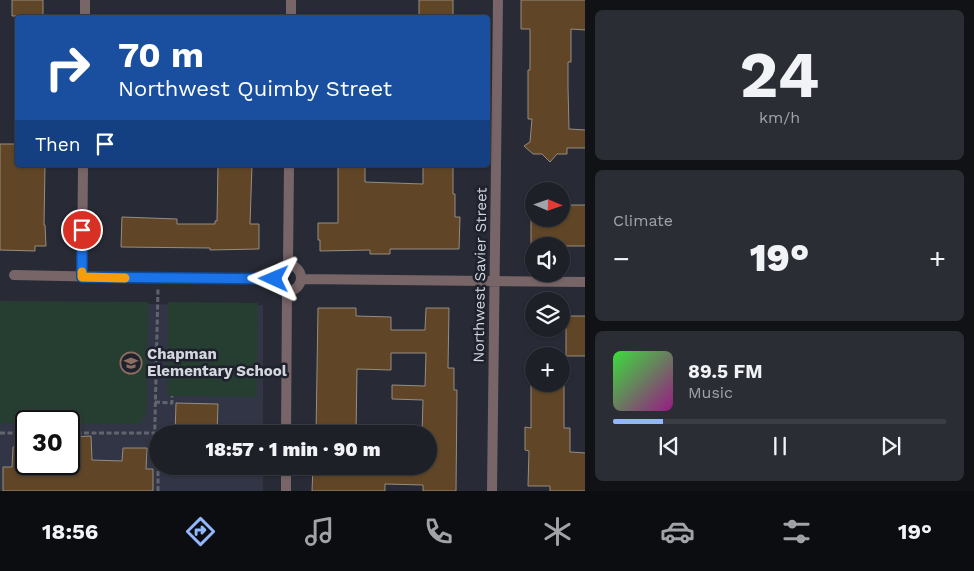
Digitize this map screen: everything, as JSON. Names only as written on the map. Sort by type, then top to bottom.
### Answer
[{"type":"street","points":[[85,0],[85,15]]},
{"type":"street","points":[[291,0],[291,15]]},
{"type":"street","name":"Northwest Savier Street","points":[[492,491],[498,0]]},
{"type":"street","points":[[82,277],[83,167]]},
{"type":"street","points":[[288,265],[289,167]]},
{"type":"street","points":[[288,265],[297,269],[301,279],[296,288],[287,292],[276,285],[274,279],[278,270],[288,265]]},
{"type":"street","points":[[14,276],[274,279]]},
{"type":"street","points":[[301,279],[585,282]]},
{"type":"street","points":[[286,425],[287,292]]},
{"type":"street","points":[[286,475],[286,491]]},
{"type":"path","points":[[155,425],[159,278]]},
{"type":"path","points":[[155,402],[172,403],[172,396]]},
{"type":"path","points":[[0,433],[15,433]]},
{"type":"path","points":[[80,433],[149,433]]},
{"type":"path","points":[[158,475],[158,491]]},
{"type":"shaded area","name":"Chapman Elementary School","points":[[0,303],[263,305],[263,425],[149,425],[149,475],[263,475],[263,491],[0,491]]},
{"type":"green space","points":[[0,301],[148,302],[147,415],[141,419],[141,424],[80,424],[80,410],[15,410],[15,424],[0,423]]},
{"type":"green space","points":[[168,302],[258,303],[257,397],[167,396]]},
{"type":"building","points":[[12,0],[43,0],[43,15],[12,16]]},
{"type":"building","points":[[419,0],[453,0],[453,15],[419,15]]},
{"type":"building","points":[[521,0],[585,0],[585,30],[571,29],[571,62],[568,62],[568,87],[569,129],[585,130],[585,148],[567,148],[567,154],[557,154],[550,162],[542,154],[533,154],[524,146],[530,142],[532,119],[528,119],[530,29],[521,29]]},
{"type":"building","points":[[0,144],[15,144],[15,167],[45,167],[44,225],[46,246],[35,246],[35,251],[0,250]]},
{"type":"building","points":[[218,167],[252,167],[250,224],[259,224],[259,249],[210,250],[210,248],[121,247],[122,217],[177,219],[177,224],[215,224],[215,221],[217,221]]},
{"type":"building","points":[[338,167],[365,167],[365,182],[423,184],[423,167],[453,167],[455,217],[460,217],[459,249],[390,249],[390,254],[370,254],[370,250],[320,251],[318,223],[338,223]]},
{"type":"building","points":[[570,205],[585,205],[585,246],[570,246],[570,237],[531,237],[531,228],[570,228]]},
{"type":"building","points":[[318,308],[356,308],[356,316],[391,317],[391,330],[425,330],[426,308],[449,308],[448,368],[454,368],[454,390],[457,390],[456,491],[423,491],[423,485],[385,484],[385,491],[312,491],[313,475],[437,475],[437,425],[422,425],[423,400],[392,399],[392,385],[425,386],[426,353],[391,353],[391,370],[357,369],[356,425],[316,425]]},
{"type":"building","points":[[570,316],[585,316],[585,356],[570,356],[570,347],[566,347],[566,337],[570,337]]},
{"type":"building","points":[[531,392],[564,392],[564,428],[570,428],[570,452],[585,453],[585,491],[550,491],[550,486],[528,486],[529,451],[525,450],[525,427],[531,428]]},
{"type":"building","points":[[176,403],[218,404],[217,425],[175,425]]},
{"type":"building","points":[[80,436],[91,436],[92,460],[122,461],[123,448],[147,448],[146,469],[149,469],[149,475],[153,475],[153,491],[3,491],[3,467],[12,467],[13,447],[15,447],[15,475],[80,475]]},
{"type":"slow traffic","points":[[82,272],[82,277],[125,278]]},
{"type":"place","name":"Chapman Elementary School","points":[[131,363]]},
{"type":"route","points":[[82,230],[82,277],[274,279]]}]
